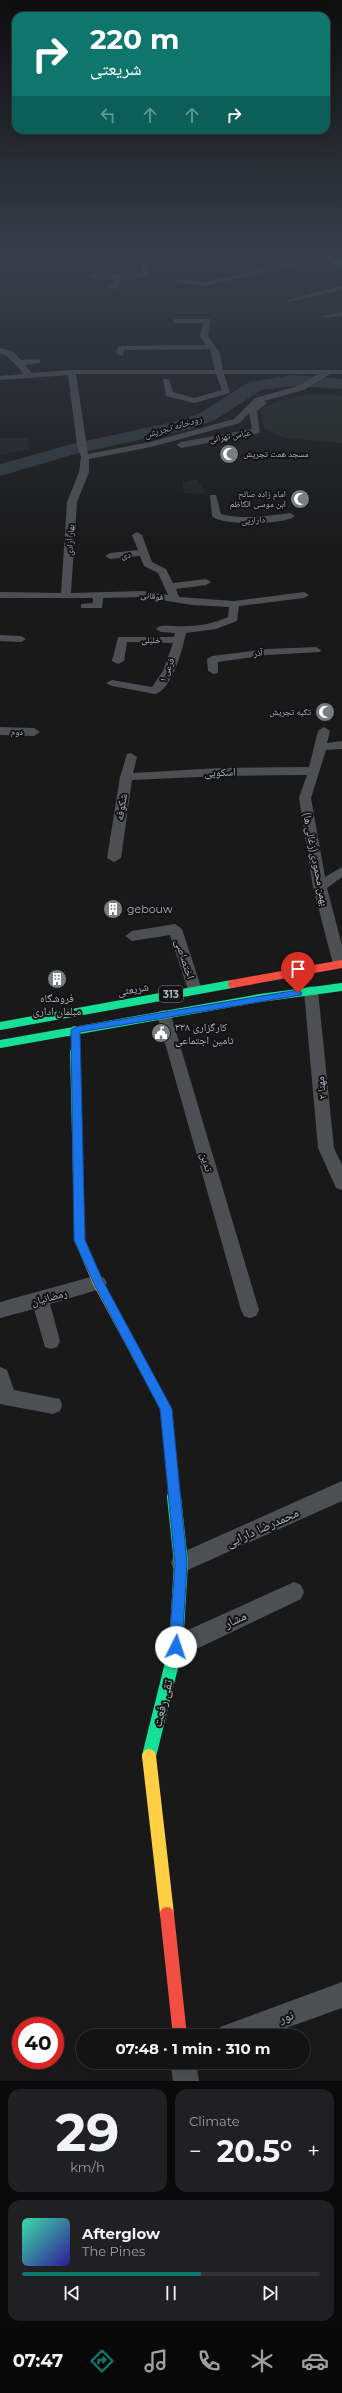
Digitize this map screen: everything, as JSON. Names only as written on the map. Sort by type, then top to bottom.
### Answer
[{"type":"street","points":[[3,351],[10,354],[29,374]]},
{"type":"street","points":[[166,381],[169,394],[194,401],[227,391],[219,372],[213,351]]},
{"type":"street","points":[[19,363],[37,361]]},
{"type":"street","points":[[0,378],[61,369],[72,372],[342,373]]},
{"type":"street","points":[[72,372],[84,453]]},
{"type":"street","name":"عباس تهرانی","points":[[84,453],[151,444],[236,421],[258,400],[301,388],[328,372]]},
{"type":"street","name":"عباس تهرانی","points":[[84,453],[253,433],[257,431],[253,410],[259,405],[278,397],[315,390],[342,373]]},
{"type":"street","name":"بهار آزادی","points":[[66,596],[72,502],[84,472],[84,453]]},
{"type":"street","name":"داراریی","points":[[213,497],[217,516],[240,521],[290,516]]},
{"type":"street","points":[[137,535],[148,564],[162,571],[175,600]]},
{"type":"street","name":"دی","points":[[110,556],[143,553]]},
{"type":"street","points":[[169,587],[206,582]]},
{"type":"street","name":"فوقانی","points":[[0,595],[66,596],[142,594],[192,602],[234,604],[304,595]]},
{"type":"street","points":[[85,606],[98,606],[98,595]]},
{"type":"street","points":[[161,629],[180,635],[207,628],[233,619],[234,604]]},
{"type":"street","name":"خلیلی","points":[[118,661],[122,639],[180,635]]},
{"type":"street","name":"فرعی ۱","points":[[112,684],[155,691],[161,685],[180,635]]},
{"type":"street","points":[[0,638],[21,639]]},
{"type":"street","name":"آذر","points":[[214,671],[212,659],[267,652],[316,650]]},
{"type":"street","name":"دوم","points":[[0,731],[34,732]]},
{"type":"street","name":"بهمن محمودی(زغالی ها)","points":[[324,731],[314,771],[305,798],[320,886],[341,964]]},
{"type":"street","points":[[320,747],[342,745]]},
{"type":"street","name":"شکوفه","points":[[114,858],[126,777],[131,757]]},
{"type":"street","name":"اسکویی","points":[[126,777],[220,772],[314,771]]},
{"type":"street","points":[[320,886],[342,871]]},
{"type":"street","name":"اختصاصی","points":[[132,936],[175,929],[195,990]]},
{"type":"street","name":"شریعتی","points":[[0,1026],[341,964]]},
{"type":"street","name":"313","points":[[0,1044],[164,1015],[342,987]]},
{"type":"street","name":"مهنا ۲","points":[[311,991],[326,1148],[342,1183]]},
{"type":"street","name":"تدین","points":[[164,1015],[250,1310]]},
{"type":"street","name":"تقی رفعت","points":[[75,1030],[80,1240],[98,1283],[166,1409],[181,1563],[176,1647],[149,1753],[179,2029]]},
{"type":"street","name":"رمضانیان","points":[[0,1310],[98,1283]]},
{"type":"street","points":[[40,1299],[51,1341]]},
{"type":"street","points":[[0,1376],[7,1398],[53,1405]]},
{"type":"street","name":"محمدرضا دارایی","points":[[181,1563],[342,1491]]},
{"type":"street","name":"مشار","points":[[176,1647],[294,1592]]},
{"type":"street","name":"نور","points":[[248,2029],[342,1995]]},
{"type":"street","points":[[184,2069],[186,2081]]},
{"type":"shaded area","points":[[323,394],[342,396],[342,443],[285,438],[264,429],[260,409],[291,398]]},
{"type":"shaded area","points":[[0,438],[28,438],[30,449],[0,455]]},
{"type":"shaded area","points":[[197,479],[206,494],[184,493],[182,482]]},
{"type":"waterway","name":"رودخانه تجریش","points":[[0,470],[72,449],[158,432],[188,424],[209,416],[246,390],[266,383],[279,381],[320,381],[342,384]]},
{"type":"traffic: fast","points":[[0,1026],[232,984]]},
{"type":"traffic: fast","points":[[0,1044],[260,998],[342,987]]},
{"type":"traffic: fast","points":[[75,1030],[79,1220]]},
{"type":"traffic: fast","points":[[149,1756],[176,1647],[181,1563],[172,1472]]},
{"type":"traffic: slow","points":[[79,1220],[80,1241],[98,1283],[166,1409],[172,1472]]},
{"type":"traffic: slow","points":[[149,1756],[167,1914]]},
{"type":"traffic: jam","points":[[232,984],[342,964]]},
{"type":"traffic: jam","points":[[167,1914],[179,2029]]},
{"type":"place","name":"مسجد همت تجریش","points":[[229,454]]},
{"type":"place","name":"امام زاده صالح ابن موسى الكاظم","points":[[300,499]]},
{"type":"place","name":"تکیه تجریش","points":[[325,712]]},
{"type":"place","name":"gebouw","points":[[113,909]]},
{"type":"place","name":"فروشگاه مبلمان اداری","points":[[57,979]]},
{"type":"place","name":"کارگزاری ٣٣٨ تامین اجتماعی","points":[[161,1033]]},
{"type":"route","points":[[176,1647],[181,1563],[166,1409],[98,1283],[80,1240],[79,1126],[75,1030],[260,998],[298,993]]}]
